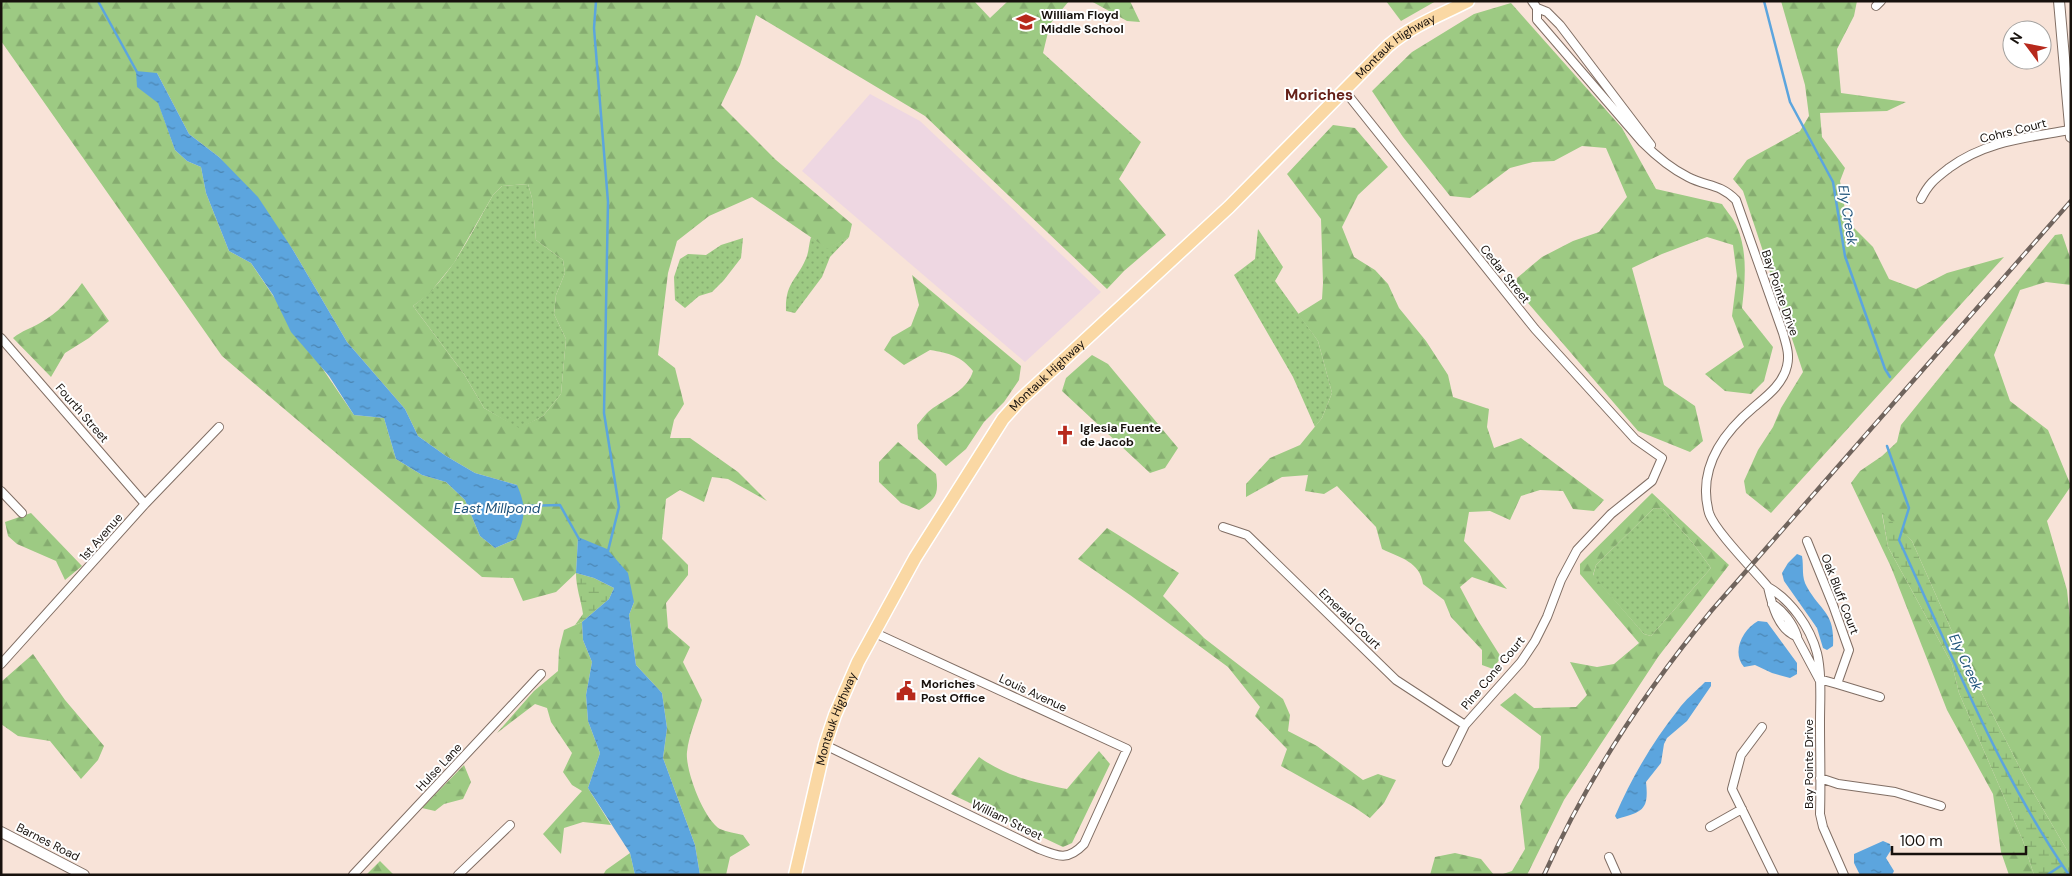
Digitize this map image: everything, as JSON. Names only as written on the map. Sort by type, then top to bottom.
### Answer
[{"type":"main road","name":"Montauk Highway","points":[[795,875],[825,745],[835,715],[858,662],[915,558],[1003,419],[1020,400],[1229,206],[1398,38],[1468,1]]},
{"type":"street","points":[[2059,1],[2070,133]]},
{"type":"street","name":"Bay Pointe Drive","points":[[1535,5],[1547,12],[1560,25],[1644,135],[1658,158]]},
{"type":"street","name":"Bay Pointe Drive","points":[[1535,5],[1537,20],[1658,158],[1673,170],[1691,179],[1726,190],[1736,200],[1788,352],[1787,367],[1780,382],[1730,429],[1719,446],[1710,466],[1708,490],[1710,513],[1719,530],[1768,587],[1778,593],[1789,605],[1807,629],[1816,651],[1820,667],[1820,814],[1823,827],[1844,875]]},
{"type":"street","name":"Cedar Street","points":[[1344,90],[1535,329],[1635,440],[1662,458]]},
{"type":"street","name":"Cohrs Court","points":[[1921,199],[1929,184],[1966,156],[1987,147],[2070,133]]},
{"type":"street","name":"Fourth Street","points":[[1,338],[145,504]]},
{"type":"street","name":"1st Avenue","points":[[1,664],[145,504],[219,427]]},
{"type":"street","name":"Pine Cone Court","points":[[1447,762],[1465,725],[1521,662],[1535,641],[1547,617],[1561,580],[1577,550],[1611,514],[1652,481],[1662,458]]},
{"type":"street","points":[[1,490],[22,513]]},
{"type":"street","name":"Emerald Court","points":[[1223,527],[1247,535],[1396,680],[1465,725]]},
{"type":"street","name":"Oak Bluff Court","points":[[1808,541],[1849,650],[1837,684]]},
{"type":"street","name":"Bay Pointe Drive","points":[[1768,587],[1772,604],[1780,608],[1796,631],[1796,636],[1819,679]]},
{"type":"street","points":[[1796,636],[1807,629]]},
{"type":"street","name":"Louis Avenue","points":[[874,633],[1127,749]]},
{"type":"street","name":"Hulse Lane","points":[[353,875],[542,674]]},
{"type":"street","points":[[1819,679],[1880,697]]},
{"type":"street","points":[[1762,727],[1741,755],[1732,789],[1774,875]]},
{"type":"street","name":"William Street","points":[[825,745],[1037,848],[1059,856],[1077,852],[1084,844],[1127,749]]},
{"type":"street","points":[[1820,778],[1838,784],[1895,792],[1941,806]]},
{"type":"street","points":[[1710,826],[1742,809]]},
{"type":"street","points":[[458,875],[510,825]]},
{"type":"street","name":"Barnes Road","points":[[1,832],[84,875]]},
{"type":"street","points":[[1609,857],[1617,875]]},
{"type":"shaded area","points":[[870,94],[920,121],[1101,292],[1025,362],[802,171]]},
{"type":"green space","points":[[1,1],[974,1],[990,18],[1008,1],[1069,1],[1050,24],[1043,53],[1141,142],[1119,179],[1166,235],[1124,271],[1107,289],[925,116],[756,15],[740,65],[721,105],[776,160],[852,224],[849,237],[828,249],[752,197],[709,216],[677,241],[668,273],[658,355],[675,368],[684,404],[674,420],[670,438],[690,438],[738,472],[767,501],[728,479],[712,477],[704,502],[680,490],[666,499],[662,539],[688,565],[688,575],[666,603],[668,628],[690,647],[683,662],[702,700],[688,745],[687,760],[689,770],[702,805],[714,824],[720,829],[743,835],[750,845],[730,857],[726,875],[700,875],[695,845],[663,758],[667,728],[662,693],[636,665],[629,615],[634,602],[578,538],[576,573],[556,592],[523,601],[513,578],[482,577],[222,356],[1,41]],"holes":[[[157,73],[189,134],[219,157],[293,250],[347,342],[405,409],[418,436],[446,456],[475,473],[517,485],[516,539],[495,548],[480,536],[465,500],[446,482],[422,475],[396,459],[384,418],[354,415],[251,263],[229,251],[206,193],[201,167],[187,161],[175,150],[158,102]],[[528,184],[532,198],[536,240],[563,260],[565,273],[556,295],[554,314],[566,339],[561,394],[543,416],[519,428],[484,408],[464,374],[413,306],[429,294],[454,263],[493,195],[502,186]]]},
{"type":"green space","points":[[1091,1],[1130,1],[1140,22],[1127,21]]},
{"type":"green space","points":[[1386,1],[1436,1],[1401,21]]},
{"type":"green space","points":[[1781,1],[1857,1],[1854,16],[1837,49],[1841,93],[1906,102],[1887,111],[1820,113],[1822,137],[1845,168],[1840,181],[1847,221],[1873,247],[1889,279],[1916,289],[1947,273],[2004,257],[1771,513],[1746,493],[1744,481],[1758,450],[1803,372],[1743,191],[1733,179],[1747,160],[1800,131],[1809,116],[1805,85]]},
{"type":"green space","points":[[1511,3],[1622,128],[1656,189],[1722,204],[1737,227],[1744,257],[1745,278],[1742,308],[1773,347],[1764,381],[1751,394],[1725,391],[1705,374],[1744,347],[1732,316],[1737,276],[1733,245],[1707,237],[1632,268],[1664,385],[1695,406],[1703,441],[1690,452],[1638,431],[1516,289],[1517,278],[1542,257],[1573,241],[1599,232],[1627,197],[1606,148],[1582,146],[1554,161],[1533,162],[1510,168],[1470,198],[1450,196],[1403,137],[1372,91],[1412,52],[1474,14]]},
{"type":"green space","points":[[1333,125],[1355,128],[1388,167],[1358,195],[1342,227],[1354,257],[1375,270],[1388,284],[1399,308],[1426,341],[1448,375],[1453,397],[1489,409],[1487,427],[1494,448],[1521,438],[1604,500],[1594,511],[1573,509],[1563,491],[1540,490],[1521,496],[1510,520],[1490,511],[1469,512],[1464,541],[1507,589],[1472,577],[1460,587],[1477,619],[1501,657],[1493,669],[1482,665],[1482,650],[1451,617],[1444,600],[1423,584],[1414,566],[1403,558],[1382,549],[1376,527],[1337,486],[1324,494],[1305,491],[1308,475],[1282,477],[1246,497],[1246,484],[1270,458],[1300,445],[1322,418],[1332,393],[1318,341],[1298,314],[1322,299],[1321,219],[1287,174]]},
{"type":"green space","points":[[528,184],[532,198],[536,240],[563,260],[565,273],[556,295],[554,314],[566,339],[561,394],[543,416],[519,429],[484,408],[464,374],[413,306],[449,270],[468,241],[493,195],[502,186]]},
{"type":"green space","points":[[1258,229],[1283,267],[1275,281],[1318,341],[1332,393],[1322,418],[1315,427],[1293,377],[1234,275],[1255,259]]},
{"type":"green space","points":[[2062,234],[2071,260],[2071,285],[2046,282],[2020,290],[1994,355],[2010,401],[2048,430],[2071,486],[2047,521],[2067,590],[2071,627],[2071,857],[2026,780],[1962,654],[1912,541],[1882,514],[1888,547],[1952,664],[1959,693],[2023,841],[2034,875],[2009,875],[2001,852],[1993,794],[1947,710],[1891,567],[1851,483],[1860,471],[1882,456],[1897,442],[1901,425],[2055,235]]},
{"type":"green space","points":[[811,237],[828,248],[849,237],[830,257],[822,277],[795,313],[786,311],[786,301],[790,287],[807,256]]},
{"type":"green space","points":[[743,238],[741,258],[712,292],[699,296],[685,308],[675,300],[674,277],[680,259],[688,254],[706,255],[721,245]]},
{"type":"green space","points":[[912,275],[1021,366],[1019,380],[1004,402],[984,422],[966,449],[946,466],[918,439],[917,425],[931,410],[962,388],[973,371],[964,362],[943,352],[930,350],[904,365],[884,350],[892,337],[911,326],[919,305]]},
{"type":"green space","points":[[82,283],[109,321],[89,338],[65,353],[51,377],[13,338],[52,315]]},
{"type":"green space","points":[[1092,355],[1108,364],[1178,448],[1165,468],[1150,473],[1062,391],[1066,378]]},
{"type":"green space","points":[[898,442],[936,474],[937,487],[935,496],[919,510],[901,503],[879,482],[879,462]]},
{"type":"green space","points":[[1652,493],[1729,565],[1658,657],[1564,800],[1527,875],[1500,875],[1512,871],[1525,849],[1520,806],[1539,768],[1541,736],[1500,705],[1515,693],[1534,708],[1576,707],[1587,695],[1570,662],[1597,667],[1614,664],[1639,643],[1580,574],[1580,564]],"holes":[[[1654,508],[1663,509],[1692,542],[1711,568],[1651,636],[1644,634],[1593,575],[1596,565]]]},
{"type":"green space","points":[[1654,508],[1663,509],[1692,542],[1711,568],[1651,636],[1644,634],[1593,576],[1596,565]]},
{"type":"green space","points":[[1882,512],[1912,541],[1962,654],[2026,780],[2071,857],[2071,875],[2034,875],[2023,841],[1959,693],[1952,664],[1888,547]]},
{"type":"green space","points":[[31,513],[82,566],[65,580],[56,561],[17,544],[8,536],[5,522]]},
{"type":"green space","points":[[1107,528],[1179,573],[1163,596],[1204,638],[1283,699],[1290,715],[1288,731],[1317,746],[1363,780],[1378,774],[1396,780],[1384,803],[1370,818],[1281,766],[1287,749],[1255,716],[1260,707],[1228,667],[1078,559]]},
{"type":"green space","points":[[576,573],[594,578],[614,588],[609,599],[582,622],[575,625],[583,614]]},
{"type":"green space","points":[[582,622],[583,640],[592,662],[586,695],[588,721],[600,753],[588,788],[611,825],[583,822],[564,828],[561,854],[543,834],[582,791],[572,785],[563,772],[572,753],[551,722],[547,708],[535,704],[497,733],[534,691],[558,671],[559,650],[564,630]]},
{"type":"green space","points":[[33,654],[65,700],[104,746],[98,760],[81,779],[50,741],[18,736],[1,724],[1,682]]},
{"type":"green space","points":[[1099,751],[1110,764],[1072,843],[1063,847],[951,794],[979,757],[1010,774],[1067,789]]},
{"type":"green space","points":[[464,765],[471,782],[463,799],[444,804],[435,811],[422,808]]},
{"type":"green space","points":[[630,853],[635,875],[603,875],[606,870]]},
{"type":"green space","points":[[1455,853],[1481,859],[1494,875],[1430,875],[1435,857]]},
{"type":"green space","points":[[380,861],[394,875],[366,875]]},
{"type":"water","name":"East Millpond","points":[[136,71],[157,73],[189,134],[219,157],[258,197],[293,250],[347,342],[405,409],[418,436],[446,456],[475,473],[517,485],[524,512],[516,539],[495,548],[480,536],[465,500],[446,482],[422,475],[396,459],[384,418],[354,415],[329,376],[291,332],[273,295],[251,263],[229,251],[206,193],[201,167],[187,161],[175,150],[158,103],[137,87]]},
{"type":"water","points":[[578,537],[607,549],[628,573],[634,602],[629,615],[636,665],[662,693],[667,728],[663,758],[695,845],[700,875],[635,875],[630,853],[588,788],[600,753],[588,721],[586,695],[592,662],[583,640],[582,622],[609,599],[614,588],[594,578],[576,573]]},
{"type":"water","points":[[1797,554],[1802,556],[1805,583],[1826,613],[1832,626],[1833,646],[1827,650],[1823,648],[1817,628],[1784,581],[1782,573]]},
{"type":"water","points":[[1758,621],[1767,622],[1797,663],[1797,674],[1790,678],[1772,673],[1755,665],[1744,667],[1739,655],[1740,641],[1748,629]]},
{"type":"water","points":[[1705,682],[1711,682],[1711,686],[1687,721],[1667,738],[1664,744],[1661,763],[1646,782],[1645,804],[1638,812],[1617,819],[1615,816],[1621,802],[1651,747],[1681,706]]},
{"type":"water","points":[[1883,841],[1890,844],[1891,850],[1886,858],[1894,871],[1892,875],[1860,875],[1854,863],[1854,854]]},
{"type":"waterway","points":[[98,1],[137,72]]},
{"type":"waterway","points":[[596,1],[594,28],[608,202],[604,413],[619,507],[608,551]]},
{"type":"waterway","name":"Ely Creek","points":[[1764,1],[1790,102],[1833,182],[1845,256],[1885,369],[1890,377]]},
{"type":"waterway","name":"Ely Creek","points":[[1887,446],[1909,508],[1899,540],[1998,754],[2043,836],[2069,875]]},
{"type":"waterway","points":[[522,506],[560,505],[579,539]]},
{"type":"waterway","points":[[2047,875],[2062,865]]},
{"type":"railway","points":[[1544,875],[1598,770],[1641,704],[1687,641],[1712,610],[2071,201]]},
{"type":"place","name":"William Floyd Middle School","points":[[1026,22]]},
{"type":"place","name":"Iglesia Fuente de Jacob","points":[[1065,435]]},
{"type":"place","name":"Moriches Post Office","points":[[906,691]]},
{"type":"district","name":"Moriches","points":[[1319,95]]}]
